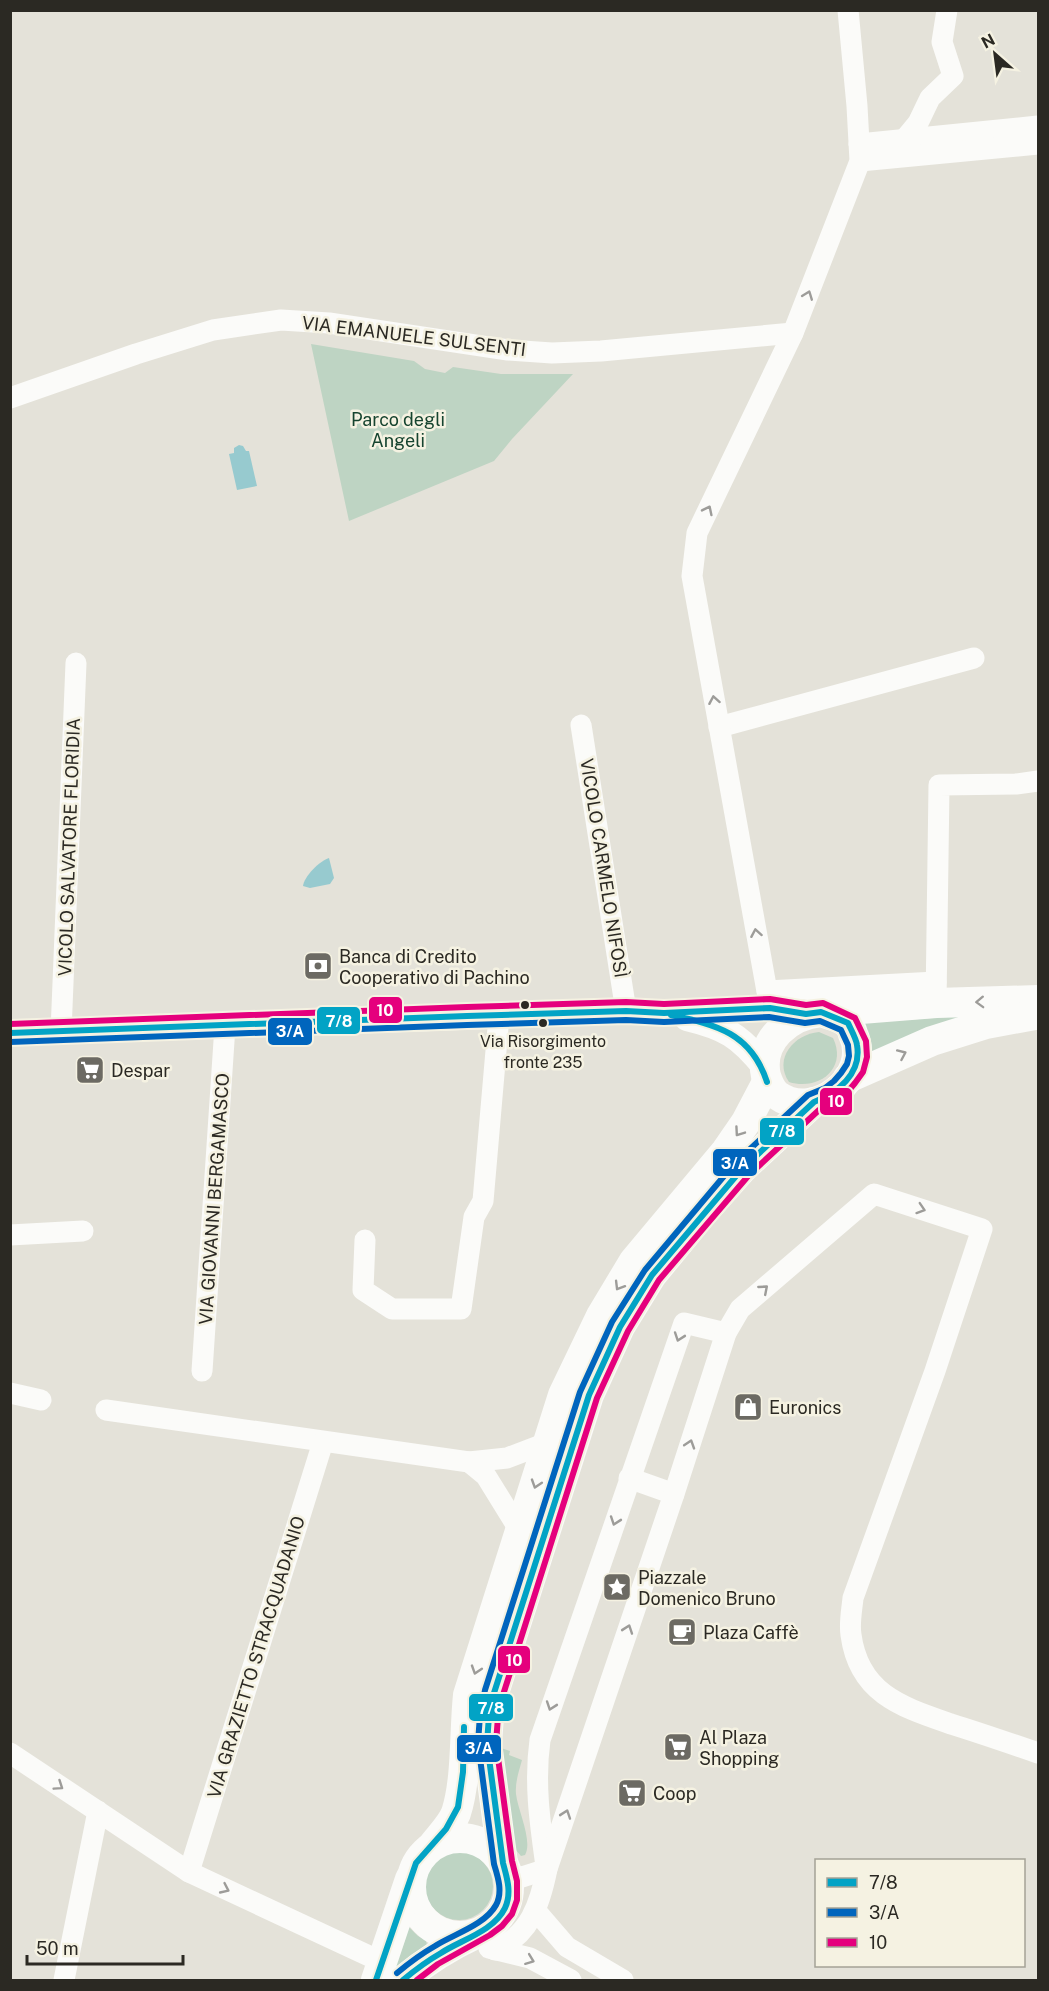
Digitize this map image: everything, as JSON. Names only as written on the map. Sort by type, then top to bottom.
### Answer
[{"type":"main road","points":[[814,1013],[833,1016],[848,1023],[858,1043],[858,1057],[855,1068],[840,1088],[829,1096],[814,1102],[798,1103],[776,1094],[766,1074],[765,1052],[772,1041],[790,1023],[814,1013],[936,993],[1038,1000]]},
{"type":"main road","points":[[848,1078],[942,1038],[986,1024],[1038,1014]]},
{"type":"main road","points":[[766,1074],[746,1122],[726,1151],[634,1261],[601,1316],[563,1395],[468,1695],[464,1726],[462,1784],[455,1815],[434,1844],[416,1863],[387,1974],[420,1966],[474,1939],[493,1924],[507,1902],[511,1872],[487,1743],[489,1716],[494,1693],[589,1395],[620,1327],[652,1275],[742,1169],[814,1102]]},
{"type":"main road","points":[[434,1844],[460,1837],[473,1839],[496,1852],[511,1872]]},
{"type":"main road","points":[[411,1876],[412,1903],[428,1926],[440,1933],[474,1939]]},
{"type":"street","points":[[768,1000],[692,576],[697,534],[793,333],[859,153],[848,10]]},
{"type":"street","points":[[904,140],[918,123],[930,98],[953,76],[942,42],[948,10]]},
{"type":"street","points":[[918,123],[1038,113]]},
{"type":"street","points":[[859,153],[904,140],[1038,126]]},
{"type":"street","points":[[859,153],[1038,144]]},
{"type":"street","name":"VIA EMANUELE SULSENTI","points":[[10,398],[213,330],[281,320],[329,323],[508,350],[552,352],[601,351],[793,333]]},
{"type":"street","points":[[719,727],[974,658]]},
{"type":"street","name":"VICOLO SALVATORE FLORIDIA","points":[[61,1032],[76,663]]},
{"type":"street","name":"VICOLO CARMELO NIFOSÌ","points":[[581,725],[626,1011]]},
{"type":"street","points":[[10,1033],[626,1011],[664,1013],[768,1000],[936,993],[939,785],[1016,784],[1038,781]]},
{"type":"street","points":[[768,1000],[814,1013]]},
{"type":"street","points":[[664,1013],[706,1023],[730,1033],[749,1047],[766,1074]]},
{"type":"street","points":[[365,1240],[363,1290],[392,1309],[461,1309],[474,1217],[483,1201],[499,1016]]},
{"type":"street","name":"VIA GIOVANNI BERGAMASCO","points":[[202,1371],[225,1026]]},
{"type":"street","points":[[474,1939],[518,1937],[537,1906],[547,1869],[726,1333],[740,1309],[874,1194],[982,1229],[935,1371],[853,1598],[850,1634],[857,1659],[865,1674],[882,1694],[905,1708],[1038,1753]]},
{"type":"street","points":[[10,1235],[83,1231]]},
{"type":"street","points":[[547,1869],[537,1806],[536,1764],[540,1740],[684,1323],[726,1333]]},
{"type":"street","points":[[10,1393],[42,1400]]},
{"type":"street","points":[[106,1410],[469,1462],[507,1458],[549,1442]]},
{"type":"street","name":"VIA GRAZIETTO STRACQUADANIO","points":[[189,1872],[323,1442]]},
{"type":"street","points":[[469,1462],[486,1476],[520,1531]]},
{"type":"street","points":[[629,1478],[674,1494]]},
{"type":"street","points":[[10,1754],[189,1872],[387,1974]]},
{"type":"street","points":[[64,1980],[98,1811]]},
{"type":"street","points":[[511,1872],[547,1869]]},
{"type":"street","points":[[511,1872],[530,1885],[537,1906],[567,1947],[622,1980]]},
{"type":"street","points":[[474,1939],[530,1958],[571,1980]]},
{"type":"green space","name":"Parco degli Angeli","points":[[311,344],[414,361],[425,369],[445,373],[453,367],[501,374],[573,374],[494,461],[349,521]]},
{"type":"green space","points":[[962,1016],[872,1055],[870,1040],[862,1023]]},
{"type":"green space","points":[[819,1032],[833,1038],[837,1049],[837,1059],[833,1068],[820,1080],[800,1084],[789,1082],[783,1065],[789,1049],[802,1037]]},
{"type":"green space","points":[[498,1747],[510,1751],[509,1755],[522,1760],[516,1794],[527,1849],[525,1855],[521,1856],[515,1849]]},
{"type":"green space","points":[[466,1852],[478,1858],[487,1867],[493,1879],[491,1899],[483,1910],[466,1920],[452,1920],[435,1910],[427,1899],[425,1879],[435,1862],[446,1854]]},
{"type":"green space","points":[[408,1926],[426,1940],[427,1946],[407,1959],[391,1978]]},
{"type":"water","points":[[239,445],[249,451],[257,486],[237,490],[229,454],[234,453],[234,448]]},
{"type":"water","points":[[329,858],[334,878],[330,884],[310,888],[303,886],[313,870]]},
{"type":"transit line","name":"10","points":[[10,1024],[467,1007],[626,1002],[664,1004],[770,999],[806,1005],[823,1003],[855,1018],[866,1041],[867,1057],[863,1072],[855,1083],[845,1095],[819,1110],[749,1175],[659,1280],[628,1331],[597,1398],[498,1717],[496,1743],[512,1861],[517,1881],[517,1900],[512,1914],[502,1926],[438,1964],[417,1980]]},
{"type":"transit line","name":"7/8","points":[[10,1033],[467,1016],[626,1011],[664,1013],[770,1008],[806,1014],[821,1012],[848,1023],[855,1037],[858,1055],[856,1065],[846,1081],[839,1088],[814,1102],[742,1169],[652,1275],[620,1327],[589,1395],[494,1693],[489,1716],[487,1743],[508,1886],[507,1902],[500,1916],[493,1923],[436,1956],[403,1980]]},
{"type":"transit line","name":"7/8","points":[[671,1015],[717,1028],[742,1042],[752,1052],[767,1082]]},
{"type":"transit line","name":"3/A","points":[[10,1042],[467,1025],[626,1020],[664,1022],[769,1017],[805,1023],[820,1021],[841,1030],[848,1045],[849,1056],[841,1073],[825,1088],[808,1095],[735,1163],[645,1270],[612,1322],[580,1392],[485,1690],[480,1715],[478,1743],[494,1864],[499,1885],[498,1900],[491,1912],[484,1918],[430,1949],[397,1973]]},
{"type":"transit line","name":"7/8","points":[[376,1980],[416,1863],[446,1829],[458,1807],[463,1772],[464,1727]]},
{"type":"place","name":"Banca di Credito Cooperativo di Pachino","points":[[318,966]]},
{"type":"place","name":"Via Risorgimento fronte 235","points":[[543,1023]]},
{"type":"place","name":"Despar","points":[[90,1070]]},
{"type":"place","name":"Euronics","points":[[748,1407]]},
{"type":"place","name":"Piazzale Domenico Bruno","points":[[617,1587]]},
{"type":"place","name":"Plaza Caffè","points":[[682,1632]]},
{"type":"place","name":"Al Plaza Shopping","points":[[678,1747]]},
{"type":"place","name":"Coop","points":[[632,1793]]}]
